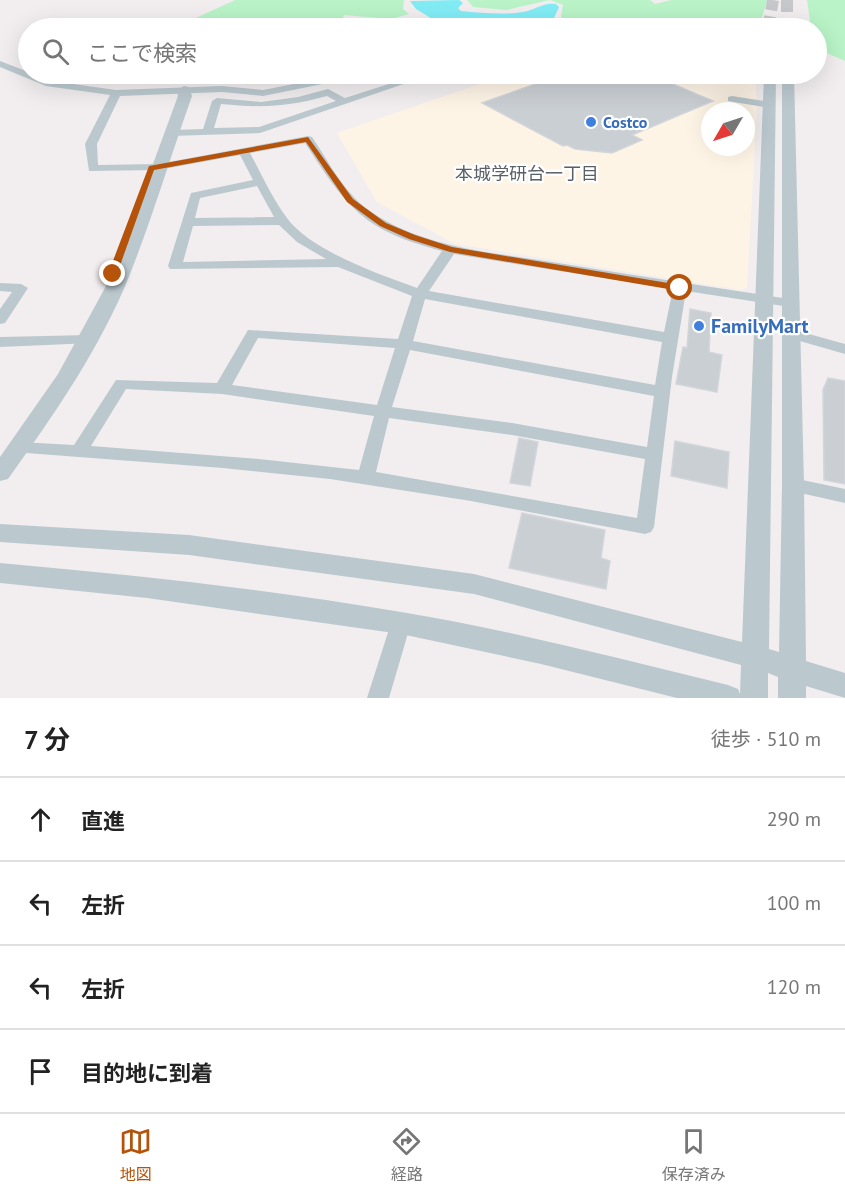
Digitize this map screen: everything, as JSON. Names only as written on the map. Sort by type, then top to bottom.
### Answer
[{"type":"street","points":[[0,64],[18,71]]},
{"type":"street","points":[[50,84],[116,93],[222,89],[263,93],[308,84]]},
{"type":"street","points":[[171,133],[260,130],[396,84]]},
{"type":"street","points":[[754,698],[770,84]]},
{"type":"street","points":[[788,84],[793,485],[792,698]]},
{"type":"street","points":[[155,168],[185,96],[184,90]]},
{"type":"street","points":[[0,453],[83,340],[122,275],[178,96],[184,90]]},
{"type":"street","points":[[207,132],[217,101],[261,105],[299,100],[328,92],[342,101]]},
{"type":"street","points":[[116,93],[91,144],[93,169],[155,168],[308,139],[350,201],[383,224],[412,237],[450,249],[680,288],[790,303]]},
{"type":"street","points":[[732,99],[788,107]]},
{"type":"street","points":[[239,132],[237,143],[241,152],[282,220],[302,239],[340,263],[420,294],[669,338]]},
{"type":"street","points":[[769,173],[788,176]]},
{"type":"street","points":[[261,182],[195,196],[176,267],[340,263]]},
{"type":"street","points":[[188,222],[282,220]]},
{"type":"street","points":[[366,477],[383,411],[420,294],[450,249]]},
{"type":"street","points":[[0,287],[21,288],[0,320]]},
{"type":"street","points":[[19,448],[219,461],[366,477],[509,500],[645,527],[669,338],[680,288]]},
{"type":"street","points":[[222,389],[253,333],[404,344],[662,392]]},
{"type":"street","points":[[791,334],[845,349]]},
{"type":"street","points":[[0,342],[83,340]]},
{"type":"street","points":[[0,473],[70,373],[83,340]]},
{"type":"street","points":[[79,451],[122,384],[222,389],[512,429],[655,455]]},
{"type":"street","points":[[793,485],[845,496]]},
{"type":"street","points":[[0,533],[189,545],[474,584],[755,657],[845,686]]},
{"type":"street","points":[[0,573],[147,587],[401,623],[541,652],[728,698]]},
{"type":"street","points":[[378,698],[401,623]]},
{"type":"shaded area","name":"Costco","points":[[480,84],[756,84],[755,142],[755,102],[701,102],[701,156],[754,156],[747,288],[741,290],[455,244],[377,202],[337,133]]},
{"type":"green space","points":[[235,0],[404,0],[403,9],[409,14],[395,18],[344,15],[343,18],[196,18]]},
{"type":"green space","points":[[467,0],[550,0],[506,10],[473,7]]},
{"type":"green space","points":[[550,0],[650,0],[655,4],[671,0],[767,0],[762,18],[562,18],[563,5]]},
{"type":"green space","points":[[807,0],[845,0],[845,61],[827,53],[827,18],[810,18]]},
{"type":"water","points":[[459,0],[463,3],[458,8],[461,11],[492,13],[523,12],[547,4],[556,4],[559,7],[554,18],[431,18],[416,9],[410,1]]},
{"type":"building","name":"Costco","points":[[535,84],[673,84],[713,101],[701,102],[701,106],[632,135],[642,140],[612,153],[563,146],[482,103]]},
{"type":"building","points":[[690,309],[711,313],[709,352],[722,355],[717,392],[676,384],[683,347],[687,348]]},
{"type":"building","points":[[828,378],[845,381],[845,484],[824,480],[823,390]]},
{"type":"building","points":[[519,438],[538,442],[530,486],[510,483]]},
{"type":"building","points":[[675,441],[729,452],[727,488],[671,476]]},
{"type":"building","points":[[522,513],[605,530],[601,558],[610,561],[606,589],[509,568]]},
{"type":"tunnel","points":[[770,18],[773,0]]},
{"type":"tunnel","points":[[787,0],[787,18]]},
{"type":"place","name":"Costco","points":[[591,122]]},
{"type":"place","name":"FamilyMart","points":[[699,326]]},
{"type":"district","name":"本城学研台一丁目","points":[[527,173]]},
{"type":"route","points":[[113,274],[151,168],[308,139],[350,201],[383,224],[412,237],[450,249],[680,288]]}]
